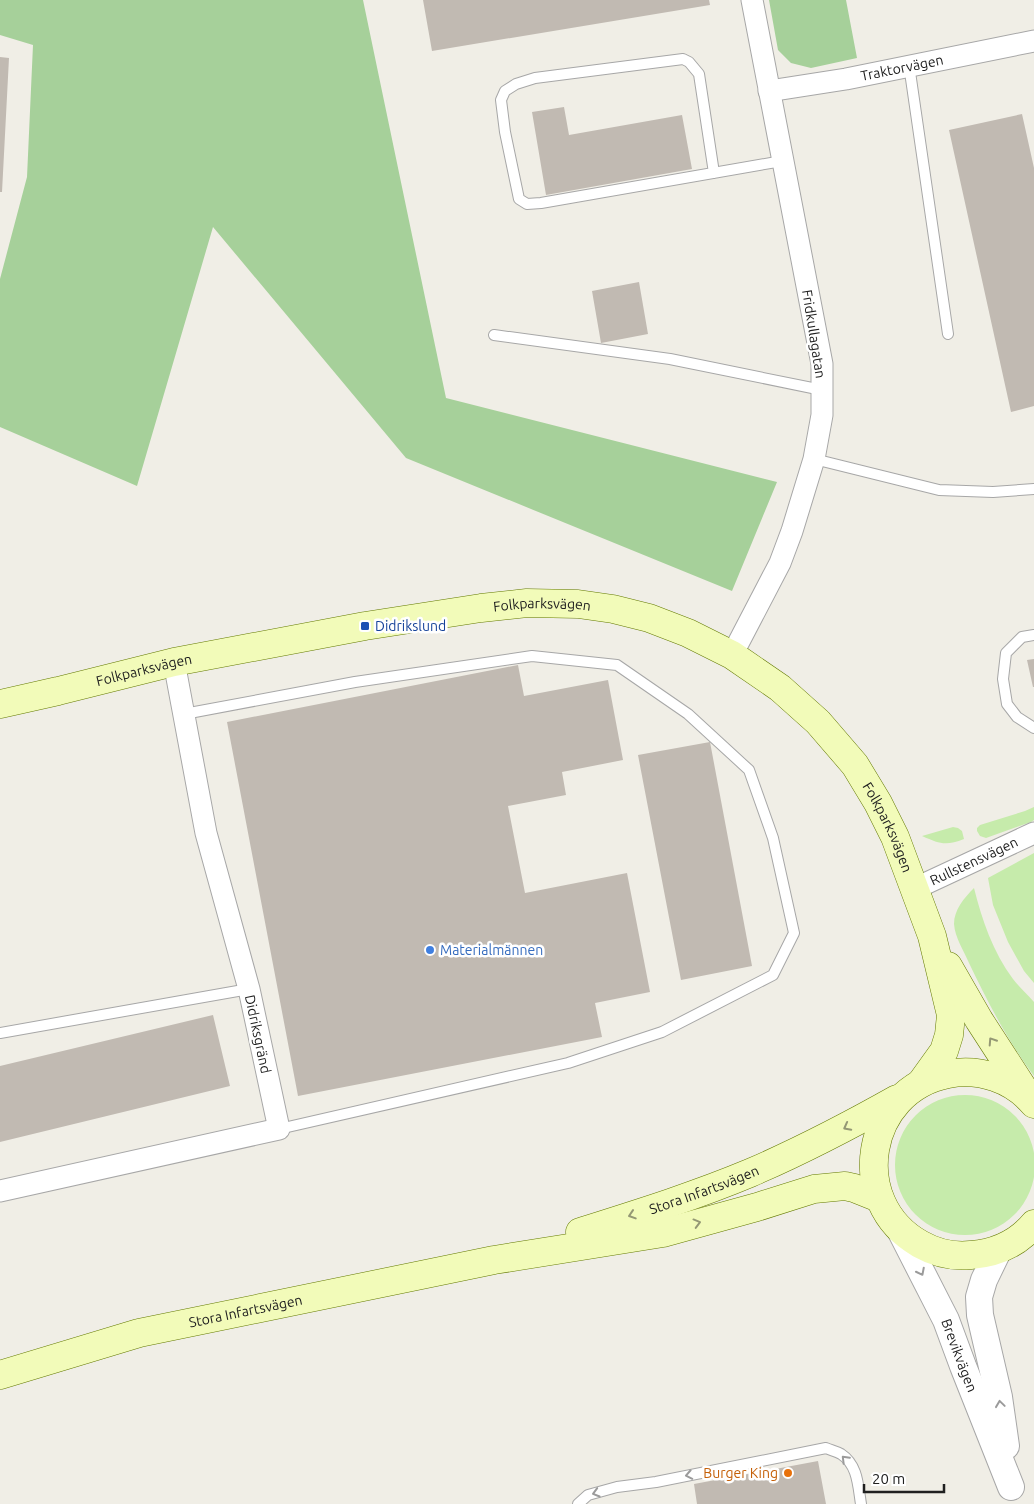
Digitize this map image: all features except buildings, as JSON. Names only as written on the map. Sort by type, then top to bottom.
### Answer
[{"type":"main road","name":"Folkparksvägen","points":[[0,704],[174,662],[366,626],[481,608],[527,603],[578,604],[614,609],[649,618],[688,633],[732,656],[780,688],[818,722],[855,765],[878,802],[895,837],[932,936],[950,1015],[949,1035],[944,1051],[913,1089],[892,1108],[882,1124],[876,1142],[873,1161],[874,1180],[888,1214],[899,1228],[913,1240],[928,1249],[964,1256],[982,1255],[999,1249],[1015,1241],[1032,1227]]},
{"type":"main road","name":"Folkparksvägen","points":[[932,936],[979,1020],[1031,1100]]},
{"type":"main road","name":"Stora Infartsvägen","points":[[494,1260],[665,1205],[750,1173],[843,1129],[939,1076],[958,1072],[977,1073],[995,1077],[1013,1085],[1031,1100]]},
{"type":"main road","name":"Stora Infartsvägen","points":[[0,1375],[139,1333],[494,1260],[663,1233],[757,1207],[814,1188],[845,1186],[880,1198]]},
{"type":"street","name":"Fridkullagatan","points":[[732,656],[780,563],[792,531],[814,459],[822,415],[822,364],[752,0]]},
{"type":"street","name":"Traktorvägen","points":[[769,91],[846,78],[909,64],[1034,41]]},
{"type":"street","name":"Didriksgränd","points":[[174,662],[206,833],[248,989],[279,1129]]},
{"type":"street","name":"Rullstensvägen","points":[[914,889],[1034,833]]},
{"type":"street","points":[[0,1191],[279,1129]]},
{"type":"street","name":"Brevikvägen","points":[[899,1228],[946,1320],[1013,1496]]},
{"type":"street","name":"Brevikvägen","points":[[999,1249],[984,1280],[979,1297],[980,1315],[999,1397],[1013,1496]]},
{"type":"lane","points":[[714,173],[699,74],[684,58],[535,78],[516,84],[505,91],[501,100],[505,132],[519,200],[527,204],[540,204],[782,162]]},
{"type":"lane","points":[[909,64],[948,334]]},
{"type":"lane","points":[[494,335],[670,359],[822,390]]},
{"type":"lane","points":[[814,459],[939,490],[993,492],[1034,489]]},
{"type":"lane","points":[[1034,635],[1022,637],[1006,653],[1003,679],[1007,704],[1017,717],[1034,728]]},
{"type":"lane","points":[[184,714],[355,682],[532,656],[617,665],[688,714],[749,770],[773,838],[794,932],[772,975],[662,1032],[568,1063],[279,1129]]},
{"type":"lane","points":[[0,1034],[248,989]]},
{"type":"lane","points":[[578,1504],[588,1495],[617,1487],[656,1482],[826,1448],[841,1454],[850,1462],[856,1474],[861,1504]]},
{"type":"green space","points":[[0,0],[363,0],[446,398],[777,482],[732,591],[406,458],[213,227],[137,486],[0,427],[0,279],[27,177],[33,45],[0,35]]},
{"type":"green space","points":[[769,0],[846,0],[857,58],[811,68],[791,63],[778,50]]},
{"type":"green space","points":[[1034,807],[1034,820],[1031,822],[986,838],[980,836],[977,831],[980,825]]},
{"type":"green space","points":[[953,827],[962,831],[964,839],[952,843],[943,843],[922,836]]},
{"type":"green space","points":[[1034,853],[1034,983],[1024,971],[1008,942],[993,905],[988,878]]},
{"type":"green space","points":[[974,888],[994,947],[1013,979],[1034,1002],[1034,1076],[999,1021],[976,978],[956,934],[954,919],[963,900]]},
{"type":"green space","points":[[965,1095],[979,1096],[992,1100],[1015,1115],[1030,1138],[1034,1151],[1034,1179],[1030,1192],[1015,1215],[992,1230],[979,1234],[965,1235],[951,1234],[938,1230],[915,1215],[900,1192],[896,1179],[895,1165],[896,1151],[900,1138],[915,1115],[938,1100],[951,1096]]},
{"type":"place","name":"Didrikslund","points":[[365,626]]},
{"type":"place","name":"Materialmännen","points":[[430,950]]},
{"type":"place","name":"Burger King","points":[[788,1473]]}]
